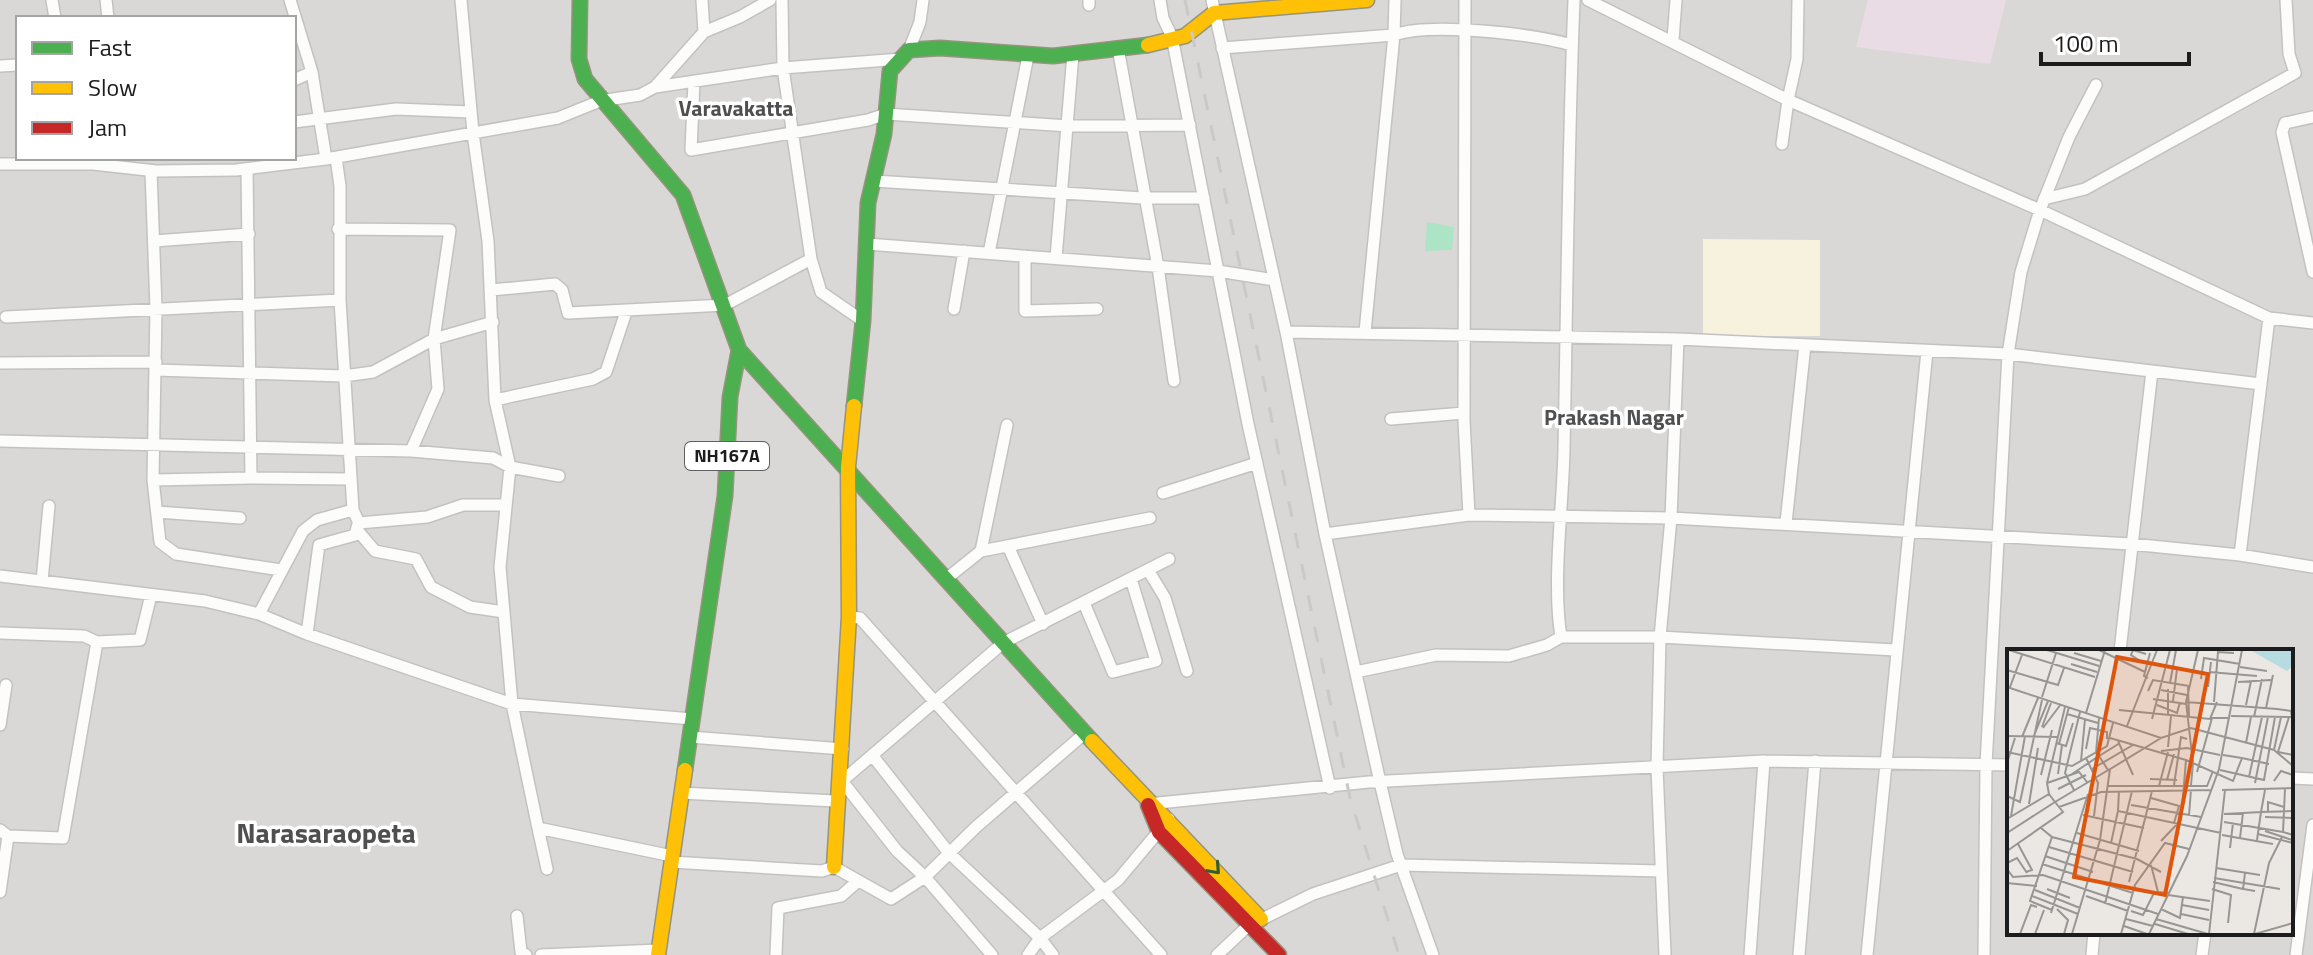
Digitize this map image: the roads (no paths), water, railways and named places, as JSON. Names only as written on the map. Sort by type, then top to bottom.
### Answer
[{"type":"main road","name":"NH167A","points":[[580,0],[579,59],[585,79],[600,101],[683,195],[739,350],[730,397],[725,496],[658,953]]},
{"type":"main road","points":[[834,867],[835,801],[842,781],[849,617],[848,467],[863,321],[868,203],[886,114],[890,71],[905,54],[940,48],[1028,56],[1152,45],[1172,37],[1185,36],[1213,7],[1367,0]]},
{"type":"main road","points":[[739,350],[848,467],[1148,804],[1169,819],[1279,955]]},
{"type":"main road","points":[[1148,804],[1159,832],[1254,922]]},
{"type":"street","points":[[461,0],[491,290],[495,400],[510,467],[500,567],[512,704],[547,869]]},
{"type":"street","points":[[702,0],[704,32]]},
{"type":"street","points":[[0,164],[92,161],[154,171],[247,169],[331,158],[558,118],[600,101],[640,95],[655,87],[704,32],[770,0]]},
{"type":"street","points":[[782,0],[783,68],[811,259],[821,292],[863,321]]},
{"type":"street","points":[[655,87],[905,54],[920,22],[923,0]]},
{"type":"street","points":[[1160,0],[1163,18],[1172,37],[1257,463],[1330,788]]},
{"type":"street","points":[[1365,332],[1395,0]]},
{"type":"street","points":[[1465,0],[1464,413],[1469,515]]},
{"type":"street","points":[[1561,637],[1558,617],[1574,0]]},
{"type":"street","points":[[1588,0],[1788,100],[2042,204],[2269,318],[2313,323]]},
{"type":"street","points":[[1673,40],[1676,0]]},
{"type":"street","points":[[1782,144],[1797,59],[1798,0]]},
{"type":"street","points":[[2042,204],[2085,189],[2295,73],[2289,54],[2286,0]]},
{"type":"street","points":[[1213,7],[1286,332],[1325,534],[1380,782],[1401,865],[1433,955]]},
{"type":"street","points":[[296,20],[340,186],[338,229],[344,376],[353,510],[358,527],[375,551],[416,559],[431,587],[470,607],[504,612]]},
{"type":"street","points":[[1222,48],[1465,31],[1533,34],[1572,45]]},
{"type":"street","points":[[1118,48],[1158,267],[1174,381]]},
{"type":"street","points":[[1056,258],[1073,54]]},
{"type":"street","points":[[989,253],[1028,56]]},
{"type":"street","points":[[296,79],[312,72]]},
{"type":"street","points":[[694,82],[691,150],[868,120],[886,114],[1069,126],[1190,125]]},
{"type":"street","points":[[1984,955],[1986,765],[2008,354],[2021,272],[2042,204],[2069,137],[2096,85]]},
{"type":"street","points":[[296,122],[396,109],[471,112]]},
{"type":"street","points":[[2313,117],[2285,123],[2282,132],[2313,272]]},
{"type":"street","points":[[164,160],[154,171],[156,366],[153,480],[160,542],[176,554],[281,570]]},
{"type":"street","points":[[247,169],[251,478]]},
{"type":"street","points":[[874,181],[1143,198],[1204,198]]},
{"type":"street","points":[[338,229],[450,230],[434,339],[438,389],[411,451]]},
{"type":"street","points":[[154,241],[249,234]]},
{"type":"street","points":[[867,244],[1218,271],[1274,280]]},
{"type":"street","points":[[954,309],[964,251]]},
{"type":"street","points":[[1025,256],[1025,311],[1097,309]]},
{"type":"street","points":[[491,290],[555,284],[562,290],[568,313],[626,312],[666,305],[725,305],[811,259]]},
{"type":"street","points":[[6,317],[340,300]]},
{"type":"street","points":[[495,400],[593,379],[606,372],[626,312]]},
{"type":"street","points":[[2240,555],[2269,318]]},
{"type":"street","points":[[0,363],[156,366],[344,376],[373,372],[434,339],[493,322]]},
{"type":"street","points":[[1286,332],[1678,339],[2008,354],[2261,384]]},
{"type":"street","points":[[1665,955],[1657,768],[1660,637],[1671,518],[1678,339]]},
{"type":"street","points":[[1786,523],[1805,345]]},
{"type":"street","points":[[1867,955],[1882,785],[1888,761],[1906,529],[1927,351]]},
{"type":"street","points":[[2120,649],[2152,371]]},
{"type":"street","points":[[1391,419],[1464,413]]},
{"type":"street","points":[[981,551],[1007,425]]},
{"type":"street","points":[[0,441],[411,451],[493,458],[510,467],[559,476]]},
{"type":"street","points":[[1163,493],[1257,463]]},
{"type":"street","points":[[153,480],[351,479]]},
{"type":"street","points":[[307,634],[319,545],[358,527],[427,517],[463,505],[506,505]]},
{"type":"street","points":[[42,581],[49,506]]},
{"type":"street","points":[[259,614],[303,531],[317,520],[353,510]]},
{"type":"street","points":[[157,512],[240,518]]},
{"type":"street","points":[[1325,534],[1469,515],[1671,518],[2131,544],[2240,555],[2313,567]]},
{"type":"street","points":[[946,579],[981,551],[1150,518]]},
{"type":"street","points":[[1008,546],[1043,624]]},
{"type":"street","points":[[992,955],[925,877],[897,851],[842,781],[1003,643],[1169,559]]},
{"type":"street","points":[[1148,570],[1165,598],[1187,671]]},
{"type":"street","points":[[0,576],[151,595],[259,614],[307,634],[512,704],[692,719]]},
{"type":"street","points":[[1084,603],[1113,672],[1156,661],[1131,579]]},
{"type":"street","points":[[0,633],[84,636],[97,642],[140,640],[151,595]]},
{"type":"street","points":[[849,617],[860,618],[1161,955]]},
{"type":"street","points":[[1356,672],[1436,655],[1509,656],[1547,645],[1561,637],[1660,637],[1895,650]]},
{"type":"street","points":[[0,892],[4,833],[63,838],[97,642]]},
{"type":"street","points":[[0,725],[6,685]]},
{"type":"street","points":[[538,828],[672,859],[822,871],[834,867],[852,874],[857,882],[891,899],[925,877],[1084,734]]},
{"type":"street","points":[[690,737],[843,749]]},
{"type":"street","points":[[872,755],[949,853],[1040,938],[1053,955]]},
{"type":"street","points":[[1148,804],[1380,782],[1764,761],[2007,765]]},
{"type":"street","points":[[1750,955],[1764,761]]},
{"type":"street","points":[[1799,955],[1815,761]]},
{"type":"street","points":[[2293,778],[2313,779]]},
{"type":"street","points":[[681,793],[835,801]]},
{"type":"street","points":[[1028,955],[1040,938],[1118,880],[1169,819]]},
{"type":"street","points":[[2296,955],[2313,825]]},
{"type":"street","points":[[1217,955],[1254,922],[1313,894],[1401,865],[1661,871]]},
{"type":"street","points":[[776,955],[778,908],[841,896],[857,882]]},
{"type":"street","points":[[517,916],[521,952],[526,955]]},
{"type":"street","points":[[2092,955],[2094,935]]},
{"type":"street","points":[[2202,955],[2205,935]]},
{"type":"street","points":[[541,955],[658,953]]},
{"type":"railway","points":[[1185,0],[1350,798],[1399,955]]},
{"type":"district","name":"Varavakatta","points":[[736,108]]},
{"type":"district","name":"Prakash Nagar","points":[[1614,417]]},
{"type":"district","name":"Narasaraopeta","points":[[326,833]]}]
